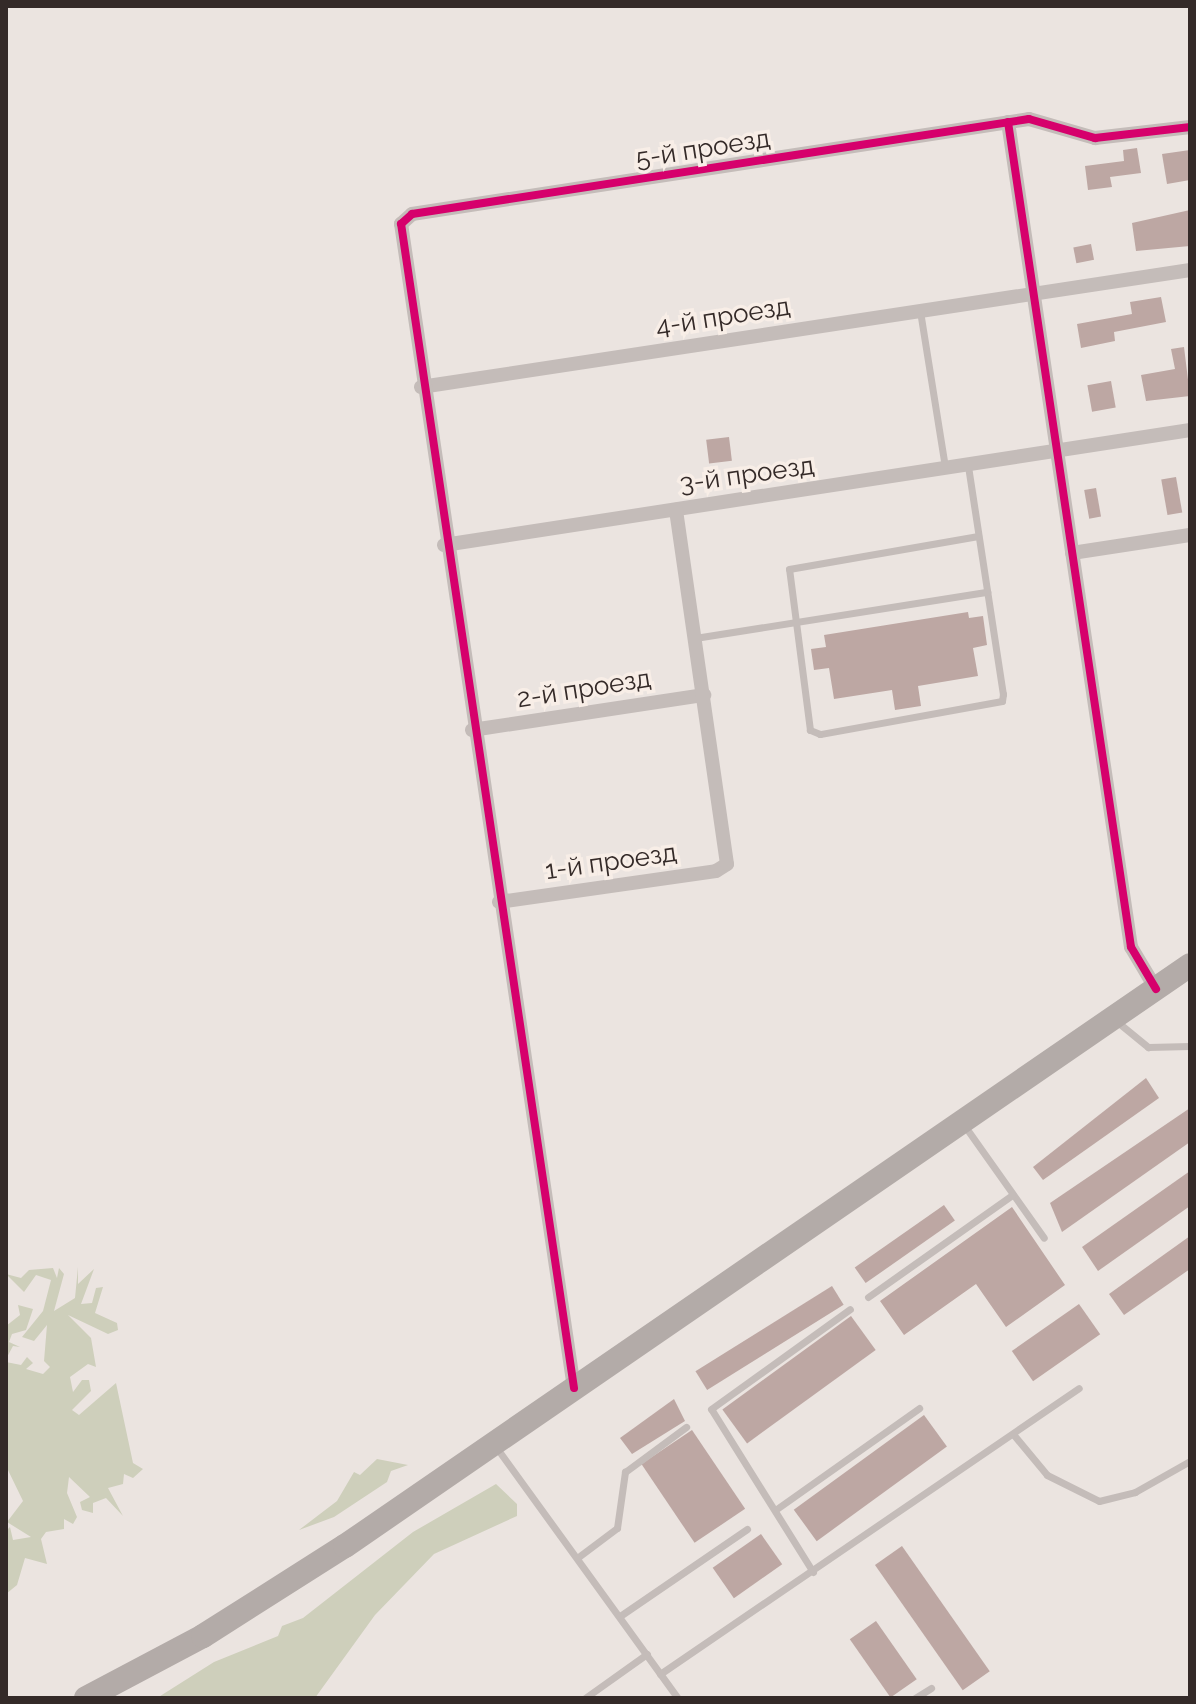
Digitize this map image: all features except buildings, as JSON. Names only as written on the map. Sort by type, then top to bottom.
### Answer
[{"type":"main road","points":[[86,1698],[269,1596],[1190,965]]},
{"type":"street","name":"5-й проезд","points":[[421,387],[399,232],[405,217],[1008,122],[1040,120],[1113,138],[1190,127]]},
{"type":"street","points":[[1008,122],[1131,947],[1156,989]]},
{"type":"street","name":"4-й проезд","points":[[421,387],[1190,270]]},
{"type":"street","points":[[421,387],[574,1388]]},
{"type":"street","name":"3-й проезд","points":[[444,545],[1190,430]]},
{"type":"street","points":[[676,510],[704,695]]},
{"type":"street","points":[[1072,553],[1190,535]]},
{"type":"street","name":"2-й проезд","points":[[472,730],[704,695]]},
{"type":"street","name":"1-й проезд","points":[[499,902],[716,871],[727,864],[704,695]]},
{"type":"lane","points":[[920,311],[946,469]]},
{"type":"lane","points":[[968,466],[1003,694],[992,707],[815,732],[807,724],[786,579],[796,565],[978,536]]},
{"type":"lane","points":[[695,638],[987,592]]},
{"type":"lane","points":[[1113,1018],[1148,1047],[1190,1046]]},
{"type":"lane","points":[[962,1122],[1044,1238]]},
{"type":"lane","points":[[868,1297],[1012,1195]]},
{"type":"lane","points":[[813,1572],[778,1508],[711,1409],[850,1309]]},
{"type":"lane","points":[[660,1674],[1079,1388]]},
{"type":"lane","points":[[778,1508],[919,1408]]},
{"type":"lane","points":[[577,1558],[617,1528],[625,1472],[686,1427]]},
{"type":"lane","points":[[1013,1434],[1047,1475],[1099,1501],[1135,1492],[1190,1461]]},
{"type":"lane","points":[[493,1444],[678,1698]]},
{"type":"lane","points":[[620,1616],[747,1529]]},
{"type":"lane","points":[[585,1698],[647,1654]]},
{"type":"lane","points":[[915,1698],[931,1688]]},
{"type":"green space","points":[[78,1267],[78,1284],[94,1269],[81,1304],[92,1303],[96,1288],[103,1287],[95,1313],[117,1323],[118,1330],[108,1334],[68,1315],[91,1338],[96,1367],[88,1364],[70,1377],[73,1392],[82,1380],[89,1380],[91,1391],[72,1410],[79,1415],[116,1383],[133,1463],[143,1469],[133,1478],[124,1474],[123,1484],[108,1488],[123,1516],[106,1498],[93,1503],[93,1513],[82,1510],[80,1502],[90,1497],[69,1477],[67,1493],[77,1517],[73,1524],[64,1519],[64,1529],[46,1532],[41,1539],[47,1564],[25,1558],[17,1585],[6,1594],[6,1531],[10,1527],[13,1540],[31,1537],[7,1522],[23,1501],[6,1466],[6,1362],[21,1365],[27,1357],[33,1363],[26,1369],[43,1374],[50,1367],[44,1361],[47,1325],[34,1341],[22,1337],[43,1311],[51,1280],[36,1275],[24,1292],[6,1274],[21,1278],[29,1270],[53,1268],[57,1278],[59,1268],[64,1274],[54,1311],[75,1298]]},
{"type":"green space","points":[[18,1305],[33,1309],[26,1330],[12,1334],[9,1342],[20,1347],[13,1346],[6,1359],[6,1326],[20,1315]]},
{"type":"green space","points":[[377,1459],[408,1465],[391,1471],[387,1482],[334,1517],[299,1530],[337,1501],[354,1472],[360,1475]]},
{"type":"green space","points":[[496,1484],[517,1504],[517,1516],[434,1554],[375,1615],[315,1698],[157,1698],[214,1662],[278,1636],[282,1626],[303,1618],[413,1532]]},
{"type":"cycle path","points":[[574,1388],[401,224],[412,214],[1029,119],[1095,138],[1190,127]]},
{"type":"cycle path","points":[[1008,122],[1131,947],[1156,989]]}]
